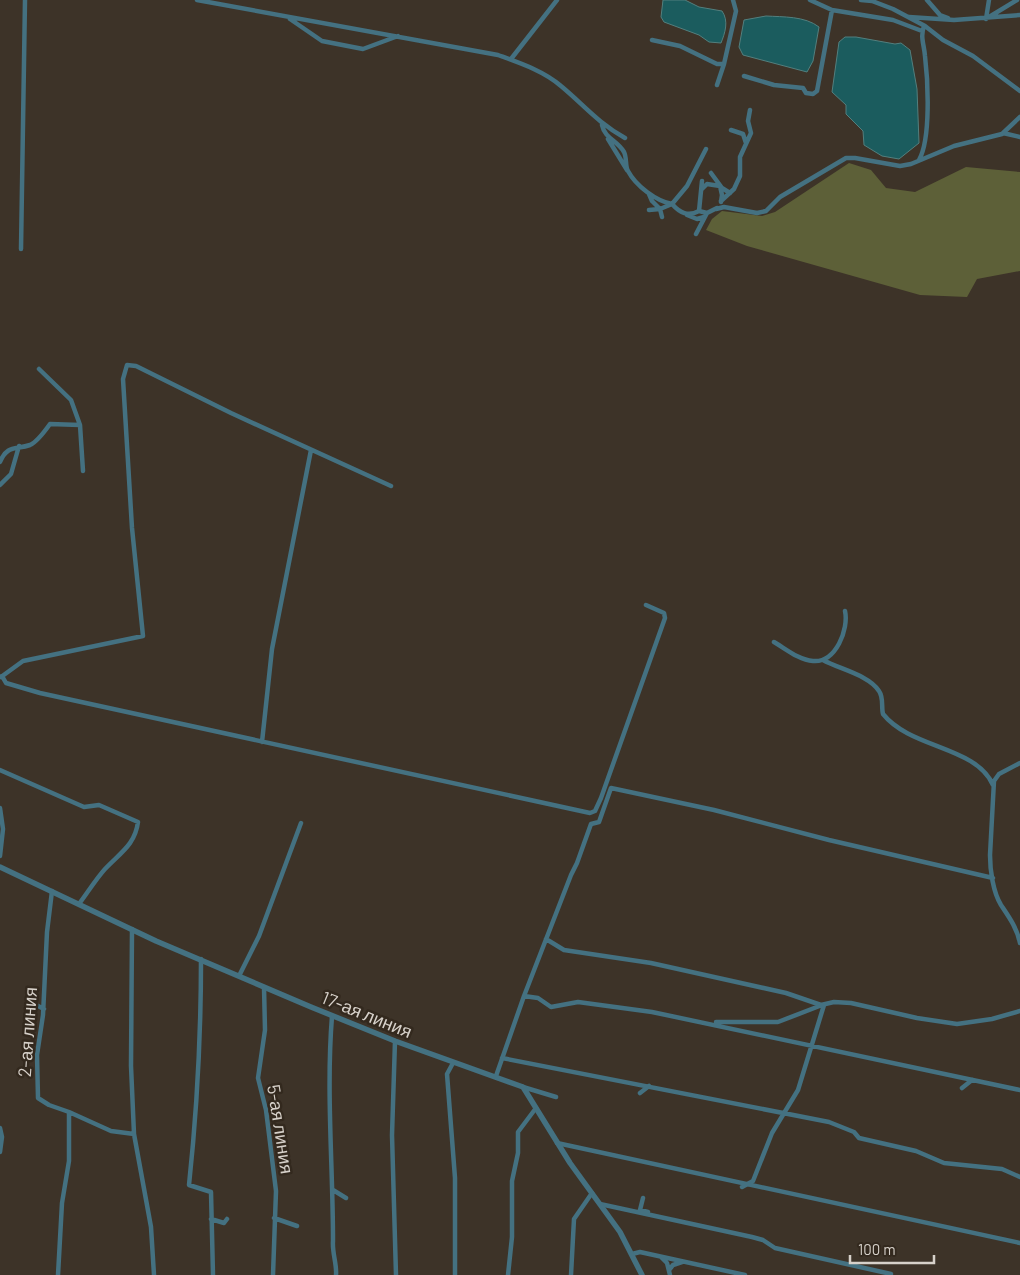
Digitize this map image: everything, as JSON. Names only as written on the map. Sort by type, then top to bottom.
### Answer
[{"type":"street","points":[[21,250],[25,0]]},
{"type":"street","points":[[197,0],[289,18],[462,46],[511,60],[536,70],[561,86],[602,125],[625,138]]},
{"type":"street","points":[[511,60],[557,0]]},
{"type":"street","points":[[810,0],[832,10],[923,28]]},
{"type":"street","points":[[861,0],[874,0],[906,17],[983,63],[1020,91]]},
{"type":"street","points":[[927,0],[940,15],[954,20]]},
{"type":"street","points":[[984,19],[989,0]]},
{"type":"street","points":[[984,19],[999,13],[1017,0]]},
{"type":"street","points":[[717,85],[724,64],[736,11],[735,1]]},
{"type":"street","points":[[744,76],[774,85],[803,88],[806,93],[813,94],[817,90],[832,10]]},
{"type":"street","points":[[906,17],[954,20],[1020,15]]},
{"type":"street","points":[[289,18],[322,41],[363,49],[399,36]]},
{"type":"street","points":[[919,160],[927,141],[925,55],[921,37],[923,28]]},
{"type":"street","points":[[652,40],[680,46],[717,64],[724,64]]},
{"type":"street","points":[[716,209],[740,176],[738,164],[751,129],[748,121],[750,110]]},
{"type":"street","points":[[1003,133],[1020,117]]},
{"type":"street","points":[[602,125],[604,134],[624,152],[627,170],[649,194],[652,201],[660,209],[662,217]]},
{"type":"street","points":[[731,130],[747,137]]},
{"type":"street","points":[[649,194],[672,204],[678,210],[697,219],[724,207],[757,213],[766,211],[780,198],[846,158],[900,166],[972,140],[1003,133],[1020,137]]},
{"type":"street","points":[[649,210],[660,209],[672,204],[687,186],[706,149]]},
{"type":"street","points":[[711,173],[720,186],[721,201]]},
{"type":"street","points":[[699,211],[702,181]]},
{"type":"street","points":[[701,190],[707,184],[720,186],[730,192]]},
{"type":"street","points":[[686,214],[699,211],[706,215]]},
{"type":"street","points":[[696,234],[706,215]]},
{"type":"street","points":[[391,486],[136,366],[127,365],[124,379],[132,520],[143,636],[23,660],[1,677],[6,683],[40,693],[590,813],[595,811],[601,798],[665,618],[664,613],[646,605]]},
{"type":"street","points":[[39,369],[71,400],[80,425],[83,471]]},
{"type":"street","points":[[0,462],[4,453],[9,448],[33,443],[50,424],[80,425]]},
{"type":"street","points":[[0,485],[11,474],[19,446]]},
{"type":"street","points":[[262,742],[272,650],[311,450]]},
{"type":"street","points":[[823,660],[836,648],[844,634],[847,622],[845,611]]},
{"type":"street","points":[[774,642],[810,661],[823,660],[850,671],[879,690],[882,698],[883,714],[906,735],[967,760],[983,769],[993,785]]},
{"type":"street","points":[[1020,763],[999,774],[993,785],[990,855],[993,878],[1000,903],[1010,916],[1020,943]]},
{"type":"street","points":[[0,770],[84,807],[99,804],[138,822],[137,831],[129,846],[105,869],[79,904]]},
{"type":"street","points":[[496,1076],[524,996],[591,824],[599,822],[611,788],[714,810],[849,845],[993,878]]},
{"type":"street","points":[[0,808],[3,829],[0,856]]},
{"type":"street","points":[[239,976],[259,936],[301,823]]},
{"type":"street","name":"17-ая линия","points":[[0,867],[132,929],[332,1016],[395,1042],[523,1087]]},
{"type":"street","name":"2-ая линия","points":[[52,890],[47,932],[44,1008],[37,1055],[37,1095],[43,1102],[69,1112]]},
{"type":"street","points":[[132,929],[131,1066],[134,1134],[151,1227],[154,1275]]},
{"type":"street","points":[[546,939],[564,950],[651,963],[786,993],[824,1005]]},
{"type":"street","points":[[201,959],[200,1027],[194,1106],[195,1134],[189,1185],[210,1190],[213,1275]]},
{"type":"street","name":"5-ая линия","points":[[264,986],[265,1030],[258,1078],[266,1110],[276,1185],[273,1275]]},
{"type":"street","points":[[524,996],[538,998],[551,1007],[578,1002],[709,1023],[1020,1090]]},
{"type":"street","points":[[30,1002],[44,1008]]},
{"type":"street","points":[[709,1023],[778,1022],[834,1002],[851,1003],[917,1018],[957,1024],[992,1020],[1020,1011]]},
{"type":"street","points":[[742,1187],[753,1181],[767,1145],[798,1090],[810,1044],[824,1005]]},
{"type":"street","points":[[332,1016],[328,1076],[333,1190],[333,1250],[336,1275]]},
{"type":"street","points":[[395,1042],[392,1121],[396,1275]]},
{"type":"street","points":[[502,1058],[829,1122],[854,1132],[859,1138],[916,1151],[944,1163],[1002,1170],[1020,1177]]},
{"type":"street","points":[[453,1063],[447,1074],[455,1178],[455,1275]]},
{"type":"street","points":[[962,1088],[972,1080]]},
{"type":"street","points":[[640,1093],[649,1086]]},
{"type":"street","points":[[523,1087],[556,1097]]},
{"type":"street","points":[[523,1087],[557,1143],[620,1232],[642,1275]]},
{"type":"street","points":[[508,1275],[512,1237],[512,1181],[518,1153],[518,1132],[536,1108]]},
{"type":"street","points":[[58,1275],[62,1232],[62,1203],[69,1161],[69,1112],[117,1133],[134,1134]]},
{"type":"street","points":[[0,1128],[2,1137],[0,1152]]},
{"type":"street","points":[[557,1143],[1020,1243]]},
{"type":"street","points":[[333,1190],[346,1198]]},
{"type":"street","points":[[571,1275],[574,1219],[592,1193]]},
{"type":"street","points":[[643,1198],[640,1210],[654,1215]]},
{"type":"street","points":[[600,1204],[752,1237],[763,1240],[774,1248],[891,1274]]},
{"type":"street","points":[[274,1218],[297,1226]]},
{"type":"street","points":[[211,1219],[224,1223],[227,1219]]},
{"type":"street","points":[[632,1254],[640,1252],[745,1275]]},
{"type":"street","points":[[660,1256],[667,1263],[670,1273]]},
{"type":"street","points":[[670,1273],[673,1265],[683,1262]]},
{"type":"green space","points":[[849,163],[871,170],[886,188],[915,192],[966,167],[1020,172],[1020,271],[977,279],[967,297],[920,295],[747,246],[706,230],[712,219],[722,211],[762,216],[775,212]]},
{"type":"water","points":[[663,0],[685,0],[699,7],[722,11],[726,23],[721,43],[709,42],[699,35],[664,22],[661,17]]},
{"type":"water","points":[[766,16],[801,19],[819,27],[813,61],[807,72],[743,55],[739,47],[744,20]]},
{"type":"water","points":[[845,37],[856,37],[895,44],[901,43],[910,50],[917,89],[919,143],[899,159],[882,156],[864,145],[863,131],[846,114],[846,105],[832,92],[839,42]]}]
